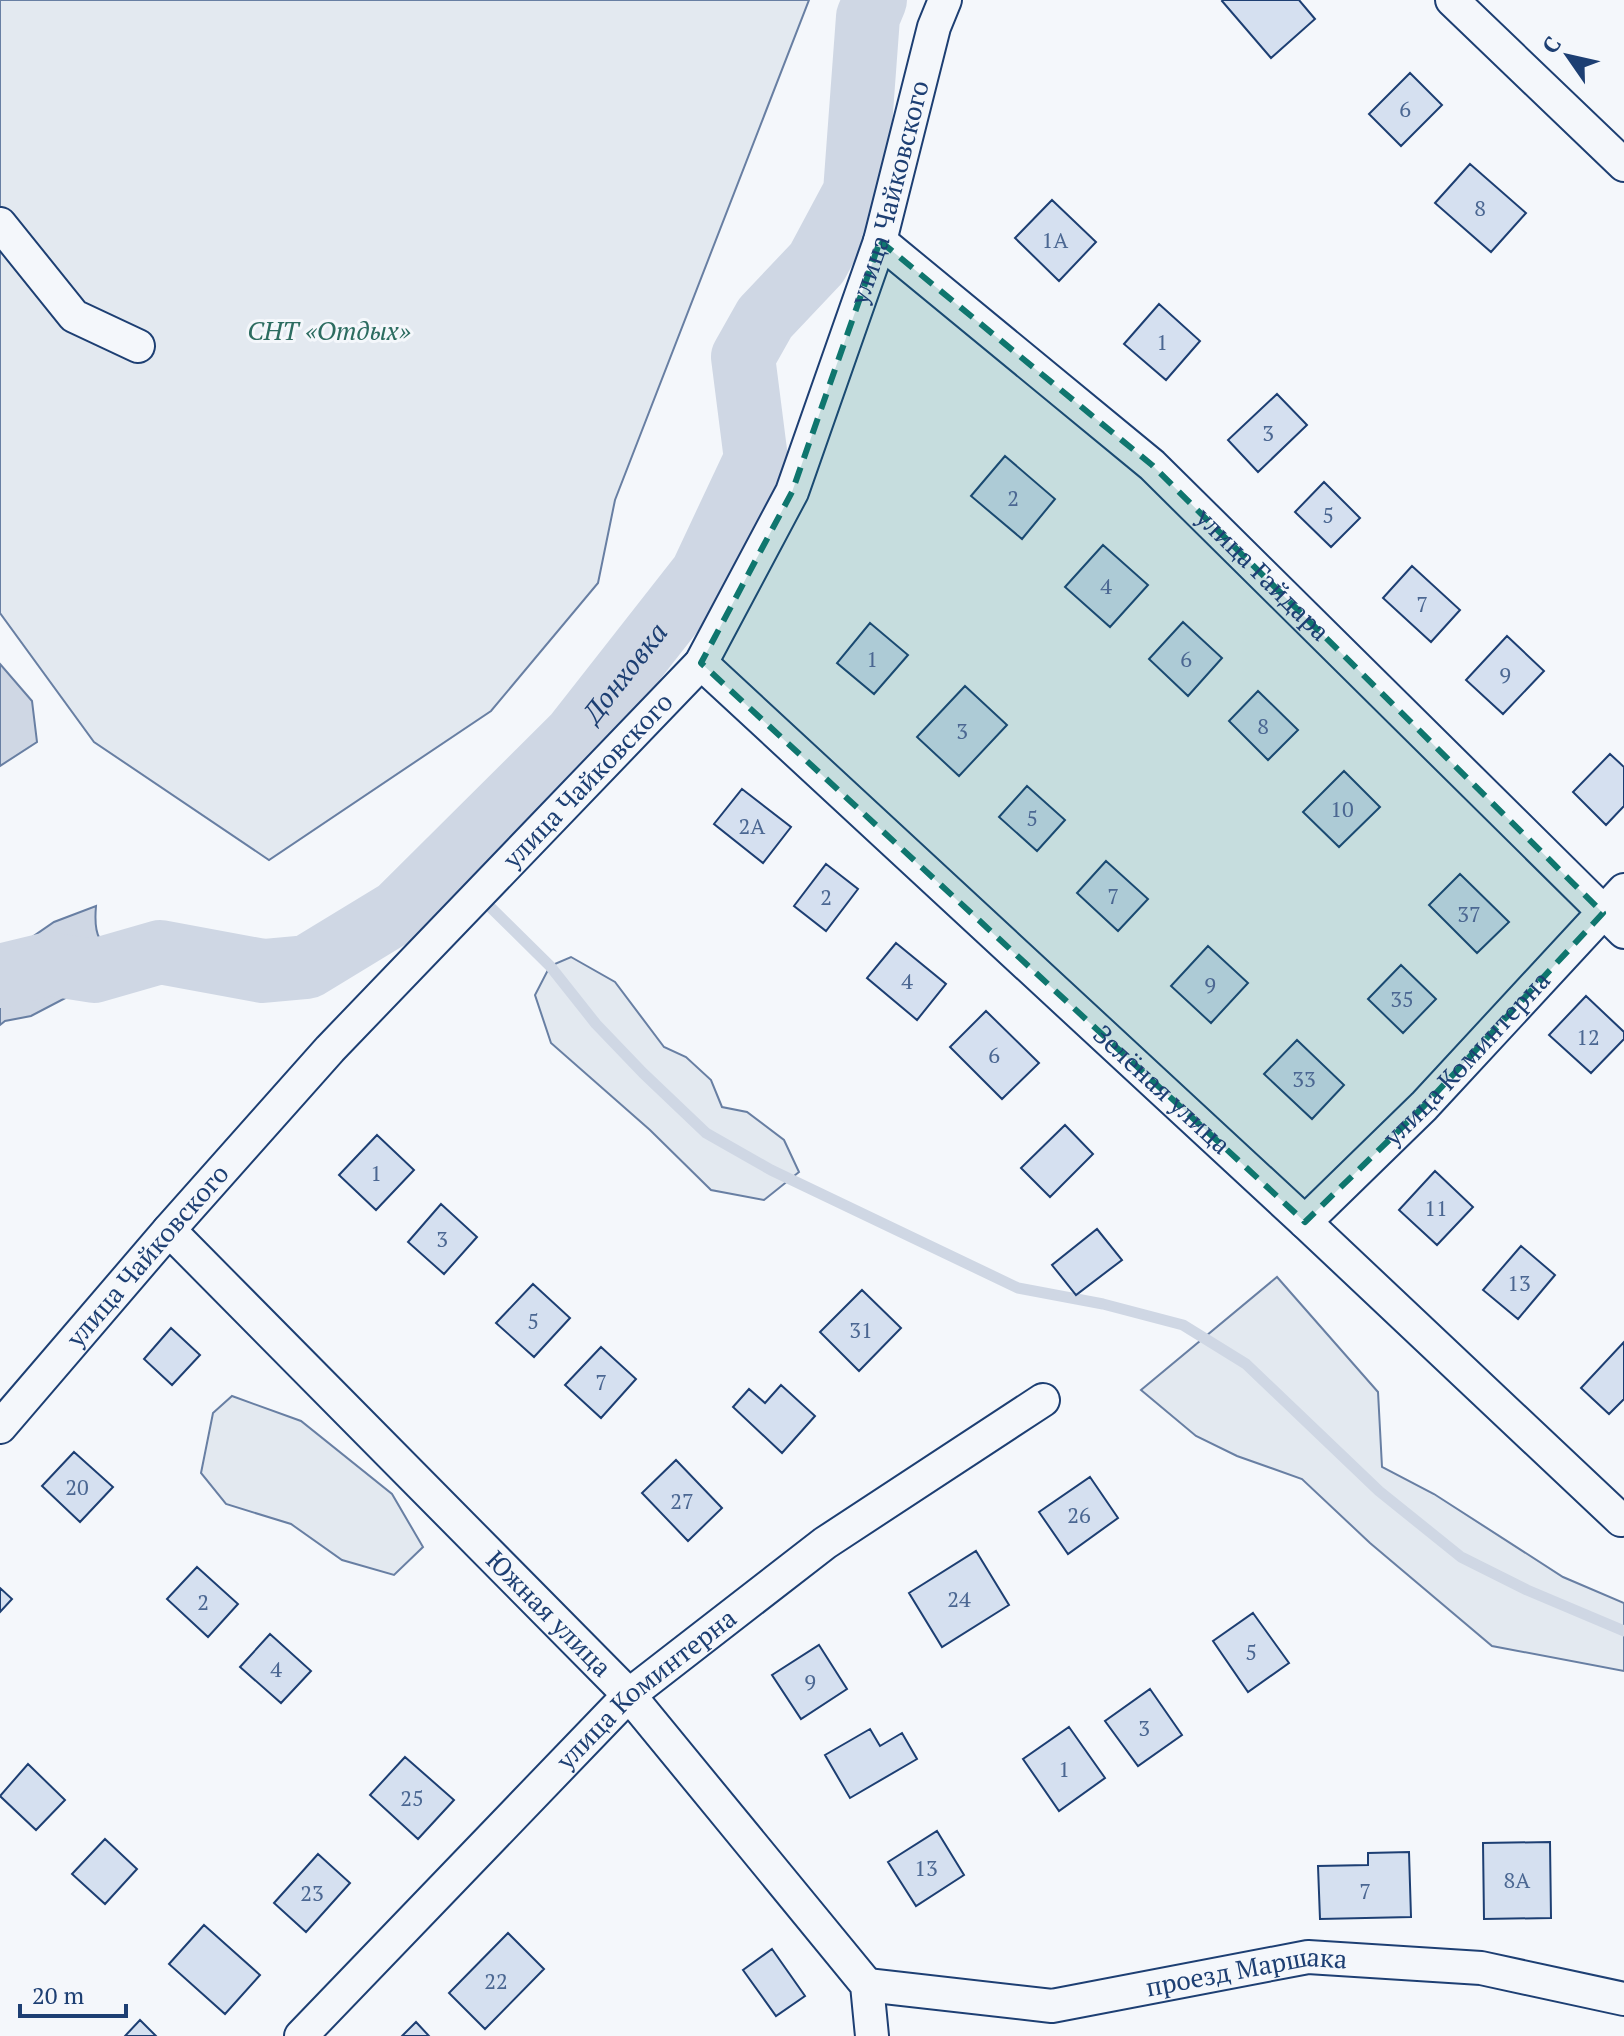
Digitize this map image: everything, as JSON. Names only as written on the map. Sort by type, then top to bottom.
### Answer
[{"type":"street","name":"улица Чайковского","points":[[0,1427],[330,1049],[701,663],[792,492],[880,241],[934,27],[945,0]]},
{"type":"street","points":[[1452,0],[1624,165]]},
{"type":"street","points":[[0,224],[74,316],[138,346]]},
{"type":"street","name":"улица Гайдара","points":[[880,241],[1152,465],[1617,912]]},
{"type":"street","name":"Зелёная улица","points":[[701,663],[1305,1222],[1621,1520]]},
{"type":"street","name":"улица Коминтерна","points":[[1305,1222],[1617,912]]},
{"type":"street","name":"Южная улица","points":[[169,1230],[629,1695],[867,1985]]},
{"type":"street","name":"улица Коминтерна","points":[[301,2036],[629,1695],[825,1543],[1043,1400]]},
{"type":"street","name":"проезд Маршака","points":[[867,1985],[1052,2006],[1308,1957],[1481,1968],[1624,1999]]},
{"type":"street","points":[[867,1985],[872,2036]]},
{"type":"highlighted area","points":[[880,241],[1152,465],[1603,913],[1424,1106],[1305,1222],[701,663],[792,492]]},
{"type":"green space","name":"СНТ «Отдых»","points":[[0,0],[809,0],[615,500],[598,583],[491,711],[269,860],[94,742],[0,613]]},
{"type":"green space","points":[[571,957],[615,982],[664,1047],[686,1057],[711,1080],[722,1107],[747,1112],[784,1140],[799,1172],[764,1200],[711,1190],[650,1130],[551,1043],[535,995],[550,966]]},
{"type":"green space","points":[[1277,1277],[1378,1392],[1382,1467],[1434,1494],[1563,1577],[1624,1603],[1624,1671],[1492,1646],[1370,1543],[1302,1479],[1237,1456],[1196,1436],[1141,1390]]},
{"type":"green space","points":[[232,1396],[301,1421],[392,1494],[423,1547],[394,1575],[342,1560],[291,1524],[226,1504],[201,1473],[213,1413]]},
{"type":"shaded area","points":[[0,664],[32,701],[37,742],[0,766]]},
{"type":"shaded area","points":[[96,906],[100,940],[127,962],[116,979],[73,994],[31,1016],[5,1021],[0,1025],[0,954],[19,946],[54,922]]},
{"type":"building","points":[[1223,0],[1299,0],[1315,19],[1271,58]]},
{"type":"building","points":[[1410,73],[1442,105],[1401,146],[1369,114]]},
{"type":"building","points":[[1470,164],[1526,213],[1491,252],[1435,203]]},
{"type":"building","points":[[1052,200],[1096,242],[1059,281],[1015,238]]},
{"type":"building","points":[[1159,304],[1200,341],[1166,380],[1124,344]]},
{"type":"building","points":[[1277,394],[1307,425],[1258,472],[1228,440]]},
{"type":"building","points":[[1005,456],[1055,499],[1022,539],[971,496]]},
{"type":"building","points":[[1324,482],[1360,518],[1331,547],[1295,512]]},
{"type":"building","points":[[1103,545],[1148,585],[1110,627],[1065,587]]},
{"type":"building","points":[[1412,566],[1460,610],[1431,642],[1383,598]]},
{"type":"building","points":[[1183,622],[1222,658],[1188,696],[1149,659]]},
{"type":"building","points":[[870,623],[908,655],[874,694],[837,663]]},
{"type":"building","points":[[1507,636],[1544,671],[1503,714],[1466,680]]},
{"type":"building","points":[[965,686],[1007,725],[959,776],[917,737]]},
{"type":"building","points":[[1258,691],[1298,730],[1268,760],[1229,721]]},
{"type":"building","points":[[1610,754],[1624,767],[1624,806],[1606,825],[1573,792]]},
{"type":"building","points":[[1344,771],[1380,807],[1339,847],[1303,812]]},
{"type":"building","points":[[1027,786],[1065,820],[1037,851],[999,817]]},
{"type":"building","points":[[742,789],[791,827],[763,863],[714,824]]},
{"type":"building","points":[[1106,861],[1148,899],[1118,931],[1077,893]]},
{"type":"building","points":[[826,864],[858,889],[826,931],[794,906]]},
{"type":"building","points":[[1460,874],[1509,922],[1477,953],[1429,905]]},
{"type":"building","points":[[896,943],[946,984],[917,1020],[867,978]]},
{"type":"building","points":[[1208,946],[1248,983],[1211,1023],[1171,986]]},
{"type":"building","points":[[1401,965],[1436,999],[1403,1033],[1368,999]]},
{"type":"building","points":[[1586,996],[1624,1032],[1624,1039],[1591,1073],[1549,1035]]},
{"type":"building","points":[[986,1011],[1039,1063],[1002,1099],[950,1047]]},
{"type":"building","points":[[1297,1040],[1344,1085],[1312,1119],[1264,1074]]},
{"type":"building","points":[[1065,1125],[1093,1154],[1050,1197],[1021,1168]]},
{"type":"building","points":[[377,1135],[414,1170],[376,1210],[339,1175]]},
{"type":"building","points":[[1435,1171],[1473,1207],[1437,1245],[1399,1210]]},
{"type":"building","points":[[441,1204],[477,1237],[444,1274],[408,1242]]},
{"type":"building","points":[[1097,1229],[1122,1260],[1076,1295],[1052,1265]]},
{"type":"building","points":[[1521,1246],[1555,1275],[1518,1319],[1483,1290]]},
{"type":"building","points":[[533,1284],[570,1318],[534,1357],[496,1323]]},
{"type":"building","points":[[862,1290],[901,1328],[859,1371],[820,1332]]},
{"type":"building","points":[[171,1328],[200,1355],[172,1385],[144,1359]]},
{"type":"building","points":[[1624,1342],[1624,1399],[1609,1414],[1581,1388]]},
{"type":"building","points":[[601,1347],[636,1379],[601,1418],[565,1385]]},
{"type":"building","points":[[781,1385],[815,1416],[782,1453],[733,1407],[749,1389],[765,1403]]},
{"type":"building","points":[[74,1452],[113,1487],[80,1522],[42,1486]]},
{"type":"building","points":[[676,1460],[722,1508],[688,1541],[642,1493]]},
{"type":"building","points":[[1090,1477],[1118,1518],[1068,1554],[1039,1512]]},
{"type":"building","points":[[976,1551],[1009,1605],[942,1647],[909,1593]]},
{"type":"building","points":[[197,1567],[238,1604],[208,1637],[167,1599]]},
{"type":"building","points":[[0,1588],[12,1599],[0,1612]]},
{"type":"building","points":[[1253,1613],[1289,1663],[1248,1692],[1213,1641]]},
{"type":"building","points":[[270,1634],[311,1671],[281,1703],[240,1667]]},
{"type":"building","points":[[819,1645],[847,1689],[801,1719],[772,1675]]},
{"type":"building","points":[[1150,1689],[1182,1735],[1138,1766],[1105,1721]]},
{"type":"building","points":[[1069,1727],[1105,1778],[1059,1811],[1023,1759]]},
{"type":"building","points":[[870,1729],[880,1746],[902,1733],[917,1759],[850,1798],[825,1755]]},
{"type":"building","points":[[405,1757],[454,1800],[418,1839],[370,1795]]},
{"type":"building","points":[[28,1764],[65,1800],[36,1830],[0,1796]]},
{"type":"building","points":[[937,1831],[964,1875],[916,1906],[888,1862]]},
{"type":"building","points":[[105,1839],[137,1869],[105,1904],[72,1874]]},
{"type":"building","points":[[1550,1842],[1551,1918],[1484,1919],[1483,1843]]},
{"type":"building","points":[[1409,1852],[1411,1917],[1320,1919],[1318,1866],[1368,1865],[1368,1853]]},
{"type":"building","points":[[318,1854],[350,1883],[306,1932],[274,1903]]},
{"type":"building","points":[[204,1925],[260,1975],[225,2014],[169,1964]]},
{"type":"building","points":[[508,1933],[544,1969],[485,2029],[449,1993]]},
{"type":"building","points":[[772,1949],[805,1996],[776,2016],[743,1970]]},
{"type":"building","points":[[140,2020],[156,2036],[125,2036]]},
{"type":"building","points":[[416,2022],[429,2036],[402,2036]]},
{"type":"waterway","name":"Донховка","points":[[0,976],[49,964],[94,971],[160,952],[263,971],[307,967],[399,911],[575,736],[702,574],[756,459],[743,357],[765,318],[817,263],[855,192],[868,17],[875,0]]},
{"type":"waterway","points":[[399,911],[453,886],[478,895],[550,966],[596,1024],[706,1133],[771,1170],[1018,1288],[1103,1304],[1183,1325],[1246,1364],[1379,1491],[1461,1557],[1527,1590],[1624,1631]]}]
